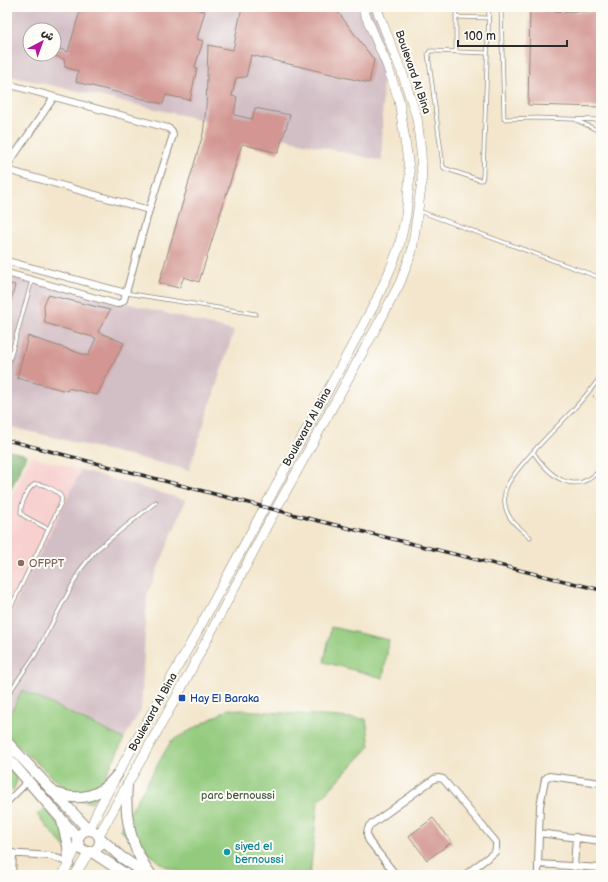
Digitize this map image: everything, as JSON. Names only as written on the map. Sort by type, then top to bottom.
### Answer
[{"type":"main road","name":"Boulevard Al Bina","points":[[94,833],[98,810],[196,634],[374,306],[399,247],[406,215],[410,175],[399,100],[387,64],[362,7]]},
{"type":"main road","name":"Boulevard Al Bina","points":[[94,833],[127,786],[400,283],[412,251],[422,182],[421,151],[416,118],[403,75],[376,7]]},
{"type":"main road","points":[[7,742],[94,833],[121,857],[149,875]]},
{"type":"main road","points":[[7,757],[60,818],[78,841],[82,850],[90,852],[127,875]]},
{"type":"main road","points":[[55,793],[74,798],[84,797],[103,790],[117,775]]},
{"type":"main road","points":[[127,786],[126,807],[128,828],[137,854],[149,875]]},
{"type":"main road","points":[[60,818],[66,836],[69,863]]},
{"type":"main road","points":[[63,875],[81,832],[94,833]]},
{"type":"main road","points":[[75,875],[90,852],[95,850],[100,845],[94,833]]},
{"type":"street","points":[[7,84],[168,128],[172,131],[173,135],[149,210],[124,300],[122,302],[117,304],[7,273]]},
{"type":"street","points":[[7,166],[54,97]]},
{"type":"street","points":[[7,170],[149,210]]},
{"type":"street","points":[[7,261],[126,293]]},
{"type":"street","points":[[538,875],[539,833],[543,782],[549,776],[601,783]]},
{"type":"street","points":[[396,875],[369,841],[367,837],[367,830],[369,826],[396,806],[434,779],[438,778],[443,778],[496,842],[495,852],[465,875]]},
{"type":"street","points":[[7,802],[28,781]]},
{"type":"street","points":[[539,833],[601,840]]},
{"type":"street","points":[[574,867],[576,838]]},
{"type":"street","points":[[12,875],[10,853],[51,856],[69,863]]},
{"type":"street","points":[[538,864],[601,868]]},
{"type":"lane","points":[[456,7],[456,52]]},
{"type":"lane","points":[[487,53],[430,51],[428,54],[443,166],[444,168],[479,180],[482,180],[483,175],[489,7]]},
{"type":"lane","points":[[501,7],[504,119],[538,118],[601,120]]},
{"type":"lane","points":[[456,17],[488,18]]},
{"type":"lane","points":[[574,119],[601,132]]},
{"type":"lane","points":[[419,211],[601,278]]},
{"type":"lane","points":[[7,369],[32,280]]},
{"type":"lane","points":[[126,293],[256,314]]},
{"type":"lane","points":[[530,537],[512,522],[506,510],[505,490],[514,475],[533,452],[601,376]]},
{"type":"lane","points":[[533,452],[543,466],[554,476],[566,482],[582,482],[594,476],[601,469]]},
{"type":"lane","points":[[7,615],[61,503],[62,498],[57,492],[40,484],[35,484],[32,486],[22,506],[21,513],[48,529]]},
{"type":"lane","points":[[7,696],[34,655],[88,558],[95,550],[156,502]]},
{"type":"path","points":[[588,392],[601,401]]},
{"type":"shaded area","points":[[7,7],[383,7],[382,161],[7,75]]},
{"type":"shaded area","points":[[7,272],[234,331],[189,470],[7,426]]},
{"type":"shaded area","name":"OFPPT","points":[[31,456],[81,470],[7,620],[7,506]]},
{"type":"shaded area","points":[[81,470],[186,500],[147,595],[141,710],[124,739],[22,690],[12,712],[7,708],[7,621]]},
{"type":"green space","points":[[7,450],[27,455],[7,497]]},
{"type":"green space","points":[[331,627],[389,640],[383,678],[324,662]]},
{"type":"green space","points":[[22,690],[124,739],[92,803],[78,800],[7,736],[7,721]]},
{"type":"green space","name":"parc bernoussi","points":[[229,709],[366,719],[370,746],[318,802],[310,875],[188,875],[163,865],[120,830],[171,741]]},
{"type":"green space","points":[[7,766],[12,771],[17,781],[13,791],[7,785]]},
{"type":"green space","points":[[44,808],[73,841],[67,850],[37,815]]},
{"type":"building","points":[[81,7],[194,7],[193,9],[205,11],[197,39],[203,41],[195,67],[197,68],[190,100],[166,95],[163,104],[76,82],[78,71],[65,67],[64,59],[62,58],[62,50],[68,52]]},
{"type":"building","points":[[242,7],[333,7],[374,60],[369,83],[251,55],[246,77],[236,78],[232,96],[237,97],[234,115],[252,119],[255,108],[290,115],[278,153],[242,144],[199,282],[184,277],[179,288],[159,283],[203,134],[206,109],[208,45],[233,50]]},
{"type":"building","points":[[530,11],[601,12],[601,107],[528,105]]},
{"type":"building","points":[[7,283],[15,285],[9,309],[7,309]]},
{"type":"building","points":[[48,295],[110,310],[98,332],[124,343],[97,395],[68,388],[67,391],[17,378],[28,336],[88,356],[96,338],[45,323],[44,305]]},
{"type":"building","points":[[433,818],[452,842],[427,860],[409,836]]},
{"type":"railway","points":[[7,440],[303,517],[601,590]]},
{"type":"place","name":"OFPPT","points":[[21,563]]},
{"type":"place","name":"Hay El Baraka","points":[[182,698]]},
{"type":"place","name":"siyed el bernoussi","points":[[227,852]]}]
